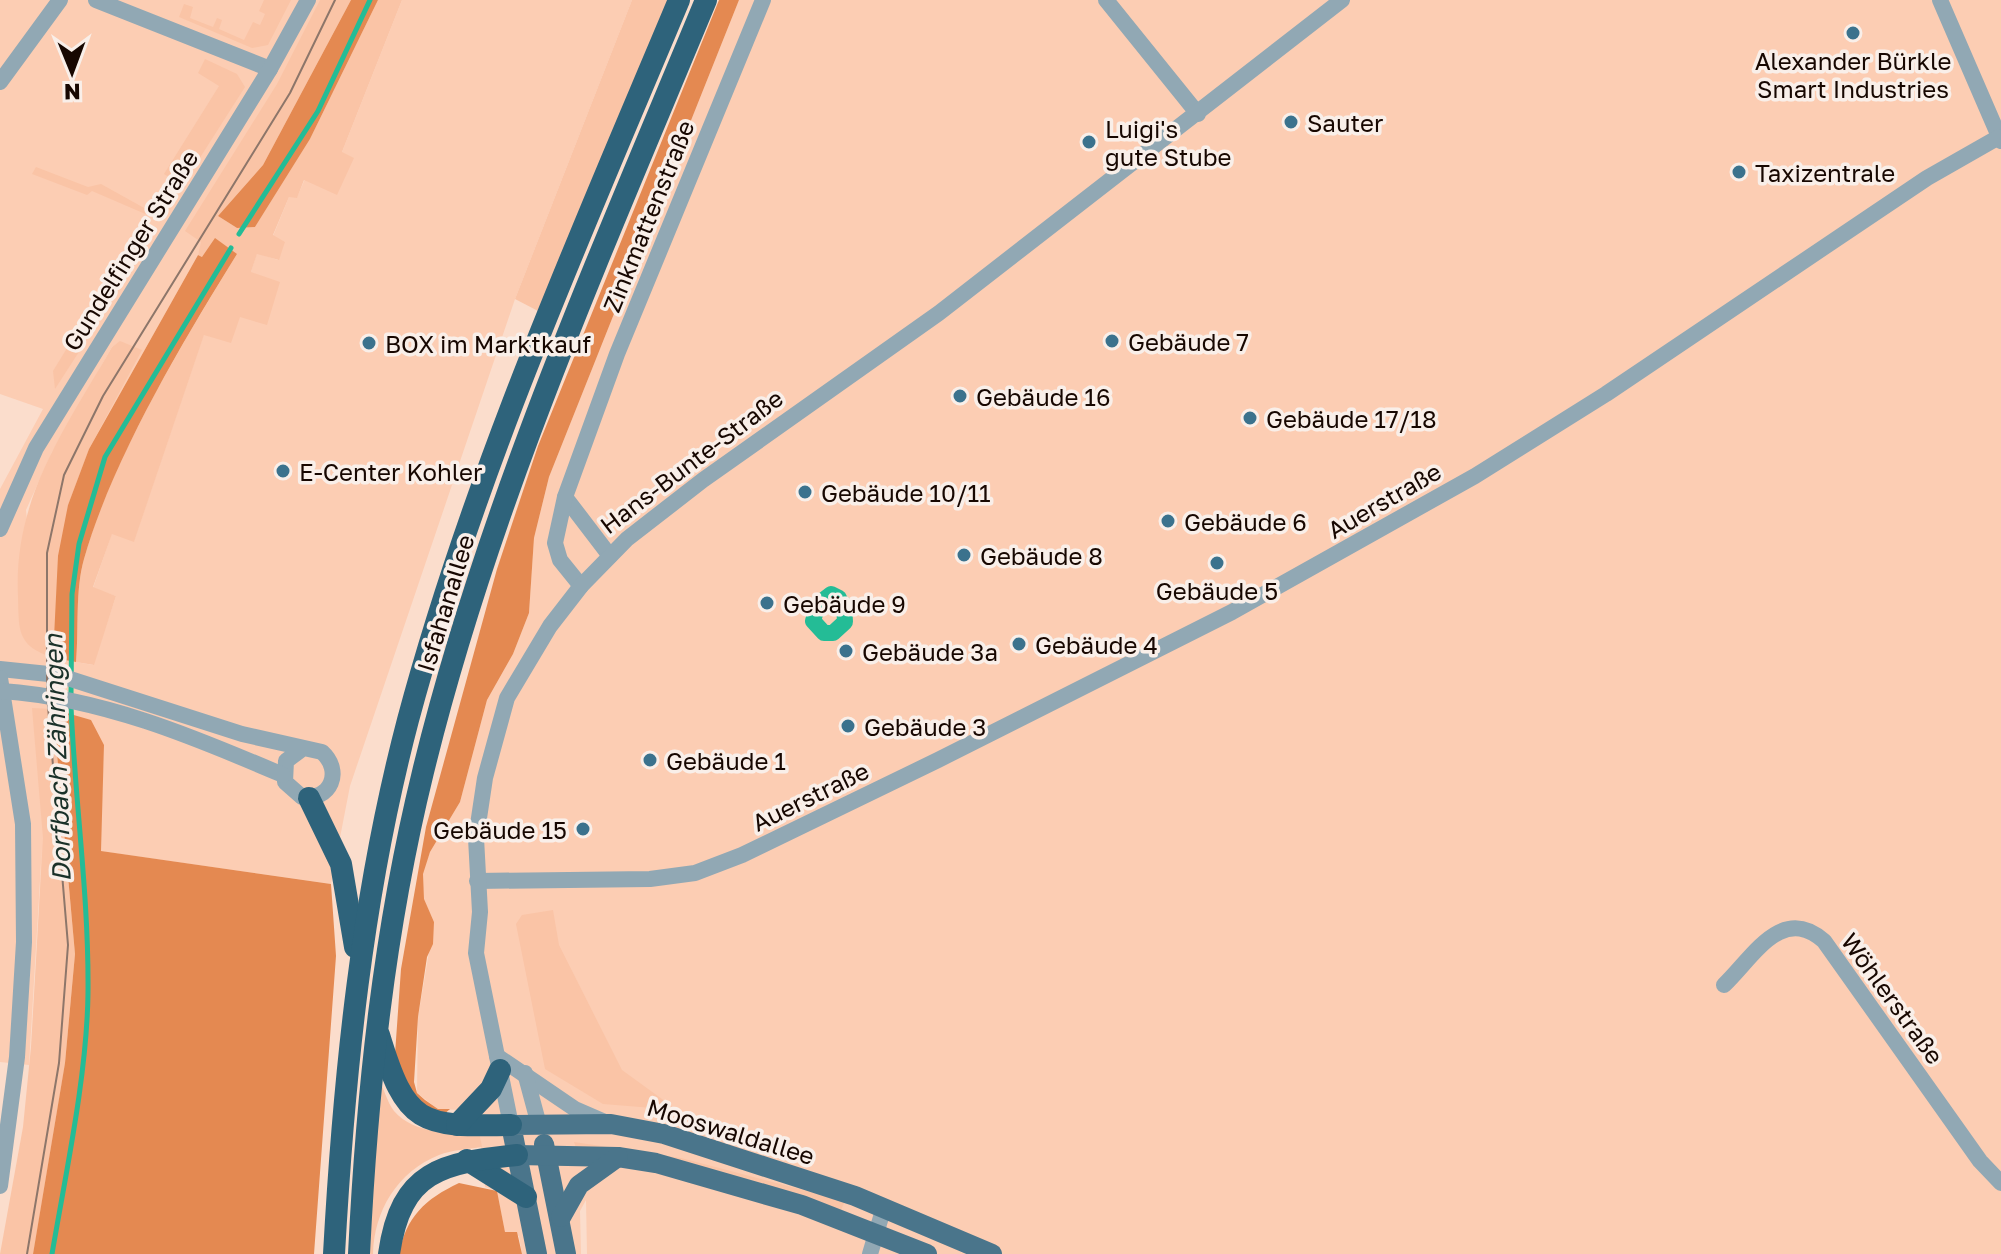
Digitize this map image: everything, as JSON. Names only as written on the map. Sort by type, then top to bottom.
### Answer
[{"type":"highway","name":"Isfahanallee","points":[[334,1254],[341,1136],[358,968],[390,798],[438,619],[550,309],[679,0]]},
{"type":"highway","name":"Isfahanallee","points":[[359,1254],[376,1026],[392,918],[423,771],[482,567],[569,330],[706,0]]},
{"type":"highway","points":[[309,798],[332,839],[341,864],[358,968]]},
{"type":"highway","points":[[376,1026],[391,1074],[408,1107],[430,1120],[457,1125],[511,1125]]},
{"type":"highway","points":[[457,1125],[491,1089],[498,1063]]},
{"type":"highway","points":[[389,1254],[397,1215],[414,1188],[435,1170],[467,1160],[517,1155]]},
{"type":"highway","points":[[467,1160],[526,1197]]},
{"type":"main road","name":"Mooswaldallee","points":[[511,1125],[611,1124],[664,1134],[884,1207],[992,1254]]},
{"type":"main road","name":"Hans-Bunte-Straße","points":[[511,1125],[537,1254]]},
{"type":"main road","points":[[539,1125],[561,1217],[566,1254]]},
{"type":"main road","name":"Mooswaldallee","points":[[517,1155],[618,1157],[680,1168],[875,1232],[914,1252]]},
{"type":"main road","points":[[561,1217],[579,1185],[618,1157]]},
{"type":"street","points":[[0,82],[60,0]]},
{"type":"street","points":[[96,0],[270,69]]},
{"type":"street","name":"Gundelfinger Straße","points":[[0,529],[36,448],[270,69],[308,0]]},
{"type":"street","name":"Zinkmattenstraße","points":[[581,586],[560,560],[555,543],[565,497],[617,354],[763,0]]},
{"type":"street","points":[[1106,0],[1198,114]]},
{"type":"street","name":"Hans-Bunte-Straße","points":[[511,1125],[476,953],[480,912],[478,814],[507,698],[550,626],[581,586],[610,556],[703,480],[939,313],[1342,0]]},
{"type":"street","points":[[1940,0],[2000,139]]},
{"type":"street","name":"Auerstraße","points":[[477,881],[650,879],[695,873],[742,855],[938,760],[1232,612],[1475,476],[1606,394],[1927,178],[2000,139]]},
{"type":"street","points":[[565,497],[610,556]]},
{"type":"street","points":[[0,669],[58,675],[196,720],[322,752],[333,766],[334,775],[326,792],[309,798],[289,789],[283,775],[286,761],[302,749]]},
{"type":"street","points":[[0,1186],[17,1057],[24,942],[23,824],[1,685],[83,701],[203,741],[283,775]]},
{"type":"street","name":"Wöhlerstraße","points":[[1724,985],[1778,931],[1800,926],[1811,930],[1824,941],[1980,1161],[2001,1183]]},
{"type":"street","points":[[498,1063],[525,1073],[575,1109],[611,1124]]},
{"type":"street","points":[[525,1073],[539,1125]]},
{"type":"street","points":[[870,1254],[884,1207]]},
{"type":"shaded area","points":[[0,0],[351,0],[202,242],[198,255],[89,449],[68,505],[53,658],[93,665],[116,596],[93,588],[112,533],[134,541],[204,334],[239,316],[267,324],[251,272],[257,253],[278,260],[273,236],[289,197],[297,197],[321,143],[342,152],[402,0],[632,0],[515,299],[350,786],[331,884],[100,851],[104,745],[54,710],[65,1063],[33,1254],[29,1146],[42,847],[29,1065],[0,1062],[0,489],[43,409],[0,394]],"holes":[[[118,343],[30,555],[26,510],[52,452],[112,347]]]},
{"type":"shaded area","points":[[264,0],[291,0],[268,45],[252,48],[179,17],[184,4],[193,7],[190,18],[213,27],[217,18],[222,20],[219,29],[244,40],[253,22],[260,25],[265,14],[259,11]]},
{"type":"shaded area","points":[[320,0],[351,0],[263,165],[218,216],[237,228],[255,227],[310,139],[378,0],[402,0],[342,152],[354,158],[337,195],[304,180],[297,198],[289,197],[273,235],[285,242],[279,260],[257,254],[251,272],[280,282],[267,325],[240,317],[231,343],[204,335],[134,542],[112,534],[93,587],[116,596],[94,665],[76,662],[79,584],[96,521],[150,402],[237,254],[202,257],[198,255],[201,242],[185,231],[277,84]]},
{"type":"shaded area","points":[[351,0],[378,0],[310,139],[255,227],[237,228],[218,216],[263,165]]},
{"type":"shaded area","points":[[632,0],[668,0],[540,312],[515,299]]},
{"type":"shaded area","points":[[719,0],[739,0],[549,477],[534,538],[529,613],[513,654],[487,700],[460,802],[430,852],[423,874],[424,899],[434,922],[433,944],[427,957],[418,1017],[414,1082],[417,1093],[425,1100],[438,1109],[450,1109],[442,1116],[415,1102],[395,1054],[401,969],[426,827],[497,569],[538,446]]},
{"type":"shaded area","points":[[739,0],[2001,0],[2001,1254],[587,1254],[586,1200],[580,1211],[581,1254],[522,1254],[519,1236],[505,1233],[497,1191],[485,1187],[480,1136],[461,1110],[438,1109],[417,1093],[418,1017],[434,922],[424,900],[422,874],[430,852],[460,802],[487,700],[513,654],[529,613],[534,538],[549,477]]},
{"type":"shaded area","points":[[205,59],[237,74],[245,87],[173,200],[166,195],[175,181],[164,174],[219,86],[198,73]]},
{"type":"shaded area","points":[[36,167],[88,187],[101,184],[146,209],[167,213],[163,219],[157,219],[92,191],[87,195],[32,174]]},
{"type":"shaded area","points":[[215,238],[237,254],[151,402],[96,521],[81,571],[76,662],[53,658],[58,556],[68,505],[89,449],[198,255],[202,257]]},
{"type":"shaded area","points":[[91,309],[104,313],[55,389],[53,371]]},
{"type":"shaded area","points":[[120,341],[142,350],[89,449],[68,505],[53,658],[32,648],[22,636],[20,628],[19,561],[24,528],[33,496],[60,436],[112,347]]},
{"type":"shaded area","points":[[32,708],[53,709],[75,954],[65,1063],[33,1254],[0,1254],[23,1127],[31,1047],[43,838]]},
{"type":"shaded area","points":[[53,709],[91,720],[104,745],[101,851],[331,884],[336,956],[314,1254],[33,1254],[65,1063],[75,954]]},
{"type":"shaded area","points":[[553,910],[559,945],[622,1070],[677,1110],[603,1104],[545,1069],[516,924],[522,915]]},
{"type":"shaded area","points":[[377,1075],[394,1111],[402,1119],[434,1131],[480,1136],[482,1147],[439,1155],[424,1162],[400,1182],[383,1208],[374,1238],[373,1254],[367,1254]]},
{"type":"shaded area","points":[[574,1142],[681,1158],[845,1201],[841,1210],[576,1148]]},
{"type":"shaded area","points":[[459,1183],[497,1191],[505,1232],[517,1232],[522,1254],[399,1254],[412,1219],[436,1196]]},
{"type":"waterway","name":"Dorfbach Zähringen","points":[[239,234],[318,111],[370,0]]},
{"type":"waterway","name":"Dorfbach Zähringen","points":[[71,696],[72,594],[79,544],[105,457],[231,248]]},
{"type":"waterway","points":[[839,598],[831,594],[818,604],[813,621],[824,633],[833,633],[845,622],[844,604]]},
{"type":"waterway","name":"Dorfbach Zähringen","points":[[52,1254],[80,1090],[87,1024],[86,921],[71,706]]},
{"type":"tram line","points":[[27,1254],[59,1063],[68,945],[47,694],[47,553],[64,475],[103,396],[290,93],[335,0]]},
{"type":"place","name":"Alexander Bürkle Smart Industries","points":[[1853,33]]},
{"type":"place","name":"Sauter","points":[[1291,122]]},
{"type":"place","name":"Luigi's gute Stube","points":[[1089,142]]},
{"type":"place","name":"Taxizentrale","points":[[1739,172]]},
{"type":"place","name":"Gebäude 7","points":[[1112,341]]},
{"type":"place","name":"BOX im Marktkauf","points":[[369,343]]},
{"type":"place","name":"Gebäude 16","points":[[960,396]]},
{"type":"place","name":"Gebäude 17/18","points":[[1250,418]]},
{"type":"place","name":"E-Center Kohler","points":[[283,471]]},
{"type":"place","name":"Gebäude 10/11","points":[[805,492]]},
{"type":"place","name":"Gebäude 6","points":[[1168,521]]},
{"type":"place","name":"Gebäude 8","points":[[964,555]]},
{"type":"place","name":"Gebäude 5","points":[[1217,563]]},
{"type":"place","name":"Gebäude 9","points":[[767,603]]},
{"type":"place","name":"Gebäude 4","points":[[1019,644]]},
{"type":"place","name":"Gebäude 3a","points":[[846,651]]},
{"type":"place","name":"Gebäude 3","points":[[848,726]]},
{"type":"place","name":"Gebäude 1","points":[[650,760]]},
{"type":"place","name":"Gebäude 15","points":[[583,829]]}]
